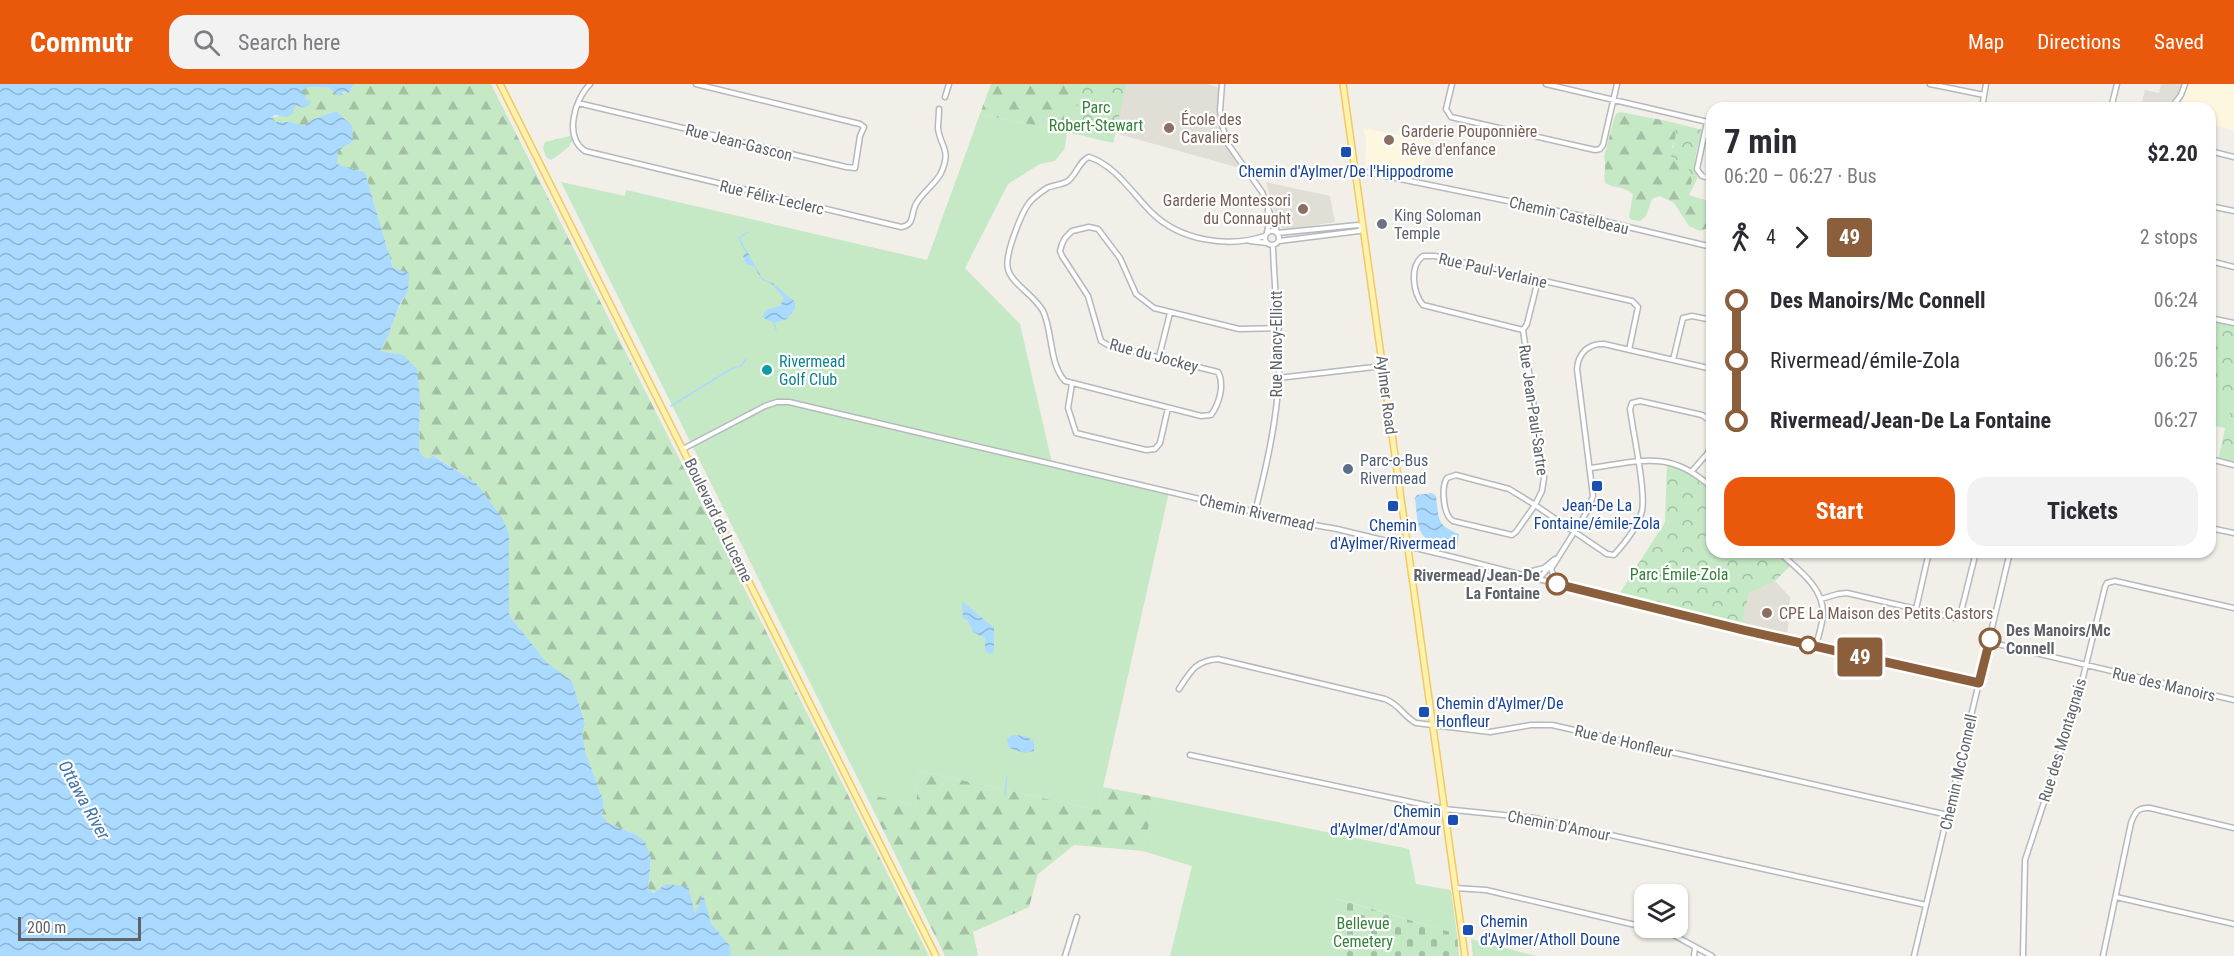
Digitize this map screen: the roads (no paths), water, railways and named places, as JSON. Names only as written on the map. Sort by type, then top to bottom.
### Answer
[{"type":"main road","name":"Boulevard de Lucerne","points":[[501,84],[936,956]]},
{"type":"main road","name":"Aylmer Road","points":[[1343,84],[1465,956]]},
{"type":"street","name":"Rue Félix-Leclerc","points":[[590,84],[582,93],[578,103],[574,135],[579,146],[590,153],[901,227],[909,224],[915,205],[941,174],[946,148],[939,131],[939,109]]},
{"type":"street","name":"Rue Jean-Gascon","points":[[578,103],[846,168],[855,168],[860,136],[864,127],[860,124],[696,84]]},
{"type":"street","points":[[945,97],[949,84]]},
{"type":"street","points":[[1222,84],[1220,110],[1228,144],[1262,192],[1279,241]]},
{"type":"street","points":[[1452,84],[1446,109],[1451,117],[1595,150],[1603,145],[1617,84]]},
{"type":"street","points":[[1546,84],[1706,122]]},
{"type":"street","points":[[1930,84],[1984,96]]},
{"type":"street","points":[[1983,102],[1986,84]]},
{"type":"street","points":[[2112,102],[2117,84]]},
{"type":"street","points":[[2176,102],[2185,84]]},
{"type":"street","points":[[1706,134],[1696,169],[1706,177]]},
{"type":"street","points":[[2216,152],[2234,157]]},
{"type":"street","points":[[1168,408],[1160,443],[1155,449],[1146,450],[1079,435],[1074,428],[1068,408],[1072,384],[1065,381],[1060,374],[1043,312],[1034,298],[1010,273],[1007,257],[1029,203],[1047,188],[1070,180],[1082,162],[1089,157],[1114,171],[1154,214],[1181,231],[1215,242],[1247,241],[1273,245],[1287,238],[1359,231],[1364,227]]},
{"type":"street","name":"Chemin Castelbeau","points":[[1356,170],[1582,216],[1706,246]]},
{"type":"street","points":[[1267,243],[1268,206]]},
{"type":"street","points":[[2216,207],[2234,211]]},
{"type":"street","points":[[1247,241],[1266,235],[1270,231],[1358,225],[1364,227]]},
{"type":"street","name":"Rue du Jockey","points":[[1072,384],[1202,416],[1211,415],[1219,395],[1221,379],[1218,372],[1108,345],[1101,341],[1088,296],[1060,250],[1065,238],[1075,229],[1089,227],[1098,229],[1120,258],[1136,294],[1154,308],[1239,329],[1279,328]]},
{"type":"street","name":"Rue Nancy-Elliott","points":[[1255,512],[1272,435],[1278,378],[1279,328],[1273,245]]},
{"type":"street","name":"Rue Paul-Verlaine","points":[[1523,330],[1426,307],[1418,296],[1414,266],[1420,258],[1430,255],[1634,303],[1637,311],[1629,350]]},
{"type":"street","points":[[2216,262],[2234,267]]},
{"type":"street","name":"Rue Jean-Paul-Sartre","points":[[1535,505],[1542,491],[1544,478],[1523,330],[1527,324],[1538,280]]},
{"type":"street","points":[[1159,357],[1170,313]]},
{"type":"street","points":[[1673,360],[1683,318],[1692,316],[1706,319]]},
{"type":"street","points":[[2216,319],[2234,323]]},
{"type":"street","points":[[1574,588],[1552,577],[1551,569],[1592,501],[1591,468],[1577,362],[1584,351],[1595,344],[1604,344],[1706,368]]},
{"type":"street","points":[[1278,378],[1383,366]]},
{"type":"street","points":[[1535,505],[1512,535],[1453,521],[1447,515],[1444,483],[1449,477],[1456,476],[1509,489],[1535,505],[1607,554],[1612,556],[1641,512],[1638,462],[1630,409],[1634,402],[1640,401],[1702,415],[1706,418]]},
{"type":"street","name":"Chemin Rivermead","points":[[683,449],[765,406],[777,402],[789,402],[1255,512],[1337,529],[1574,588],[1979,683]]},
{"type":"street","points":[[1692,471],[1706,455]]},
{"type":"street","points":[[1591,468],[1659,460],[1692,471],[1706,483]]},
{"type":"street","points":[[2216,460],[2234,465]]},
{"type":"street","points":[[2216,529],[2234,533]]},
{"type":"street","points":[[1508,570],[1533,573],[1558,557]]},
{"type":"street","points":[[1539,579],[1558,557]]},
{"type":"street","points":[[1785,558],[1812,584],[1821,599],[1823,617],[1816,646]]},
{"type":"street","points":[[1916,609],[1928,558]]},
{"type":"street","points":[[1821,599],[1843,593],[1952,618],[1958,617],[1974,558]]},
{"type":"street","name":"Chemin McConnell","points":[[1914,956],[2009,558]]},
{"type":"street","name":"Rue des Montagnais","points":[[2023,956],[2025,860],[2077,702],[2103,591],[2111,581],[2234,608]]},
{"type":"street","name":"Rue des Manoirs","points":[[1989,642],[2234,700]]},
{"type":"street","name":"Rue de Honfleur","points":[[1179,689],[1197,664],[1218,659],[1385,699],[1400,707],[1413,722],[1490,732],[1531,725],[1552,725],[1948,815]]},
{"type":"street","name":"Chemin D'Amour","points":[[1190,755],[1444,808],[1534,818],[1926,905]]},
{"type":"street","points":[[2103,956],[2131,822],[2139,809],[2150,808],[2234,828]]},
{"type":"street","points":[[1454,888],[1486,890],[1634,925]]},
{"type":"street","points":[[2116,897],[2234,924]]},
{"type":"street","points":[[1065,956],[1077,917]]},
{"type":"street","points":[[1678,938],[1713,956]]},
{"type":"street","points":[[1694,956],[1695,948]]},
{"type":"water","name":"Ottawa River","points":[[0,84],[354,84],[349,93],[342,92],[340,97],[328,87],[304,89],[301,91],[306,95],[305,99],[311,101],[308,106],[303,108],[296,105],[292,114],[287,117],[275,115],[271,118],[275,122],[291,122],[304,126],[311,120],[336,111],[352,126],[353,141],[338,151],[337,164],[365,172],[393,268],[409,273],[408,292],[400,304],[380,351],[403,355],[417,369],[420,398],[419,452],[427,459],[434,456],[476,483],[503,519],[509,534],[509,615],[546,662],[572,681],[585,723],[582,735],[586,754],[604,802],[602,815],[608,823],[637,835],[645,842],[651,858],[648,889],[654,893],[666,884],[688,887],[695,914],[703,894],[711,923],[730,946],[731,956],[0,956]]},
{"type":"water","points":[[747,251],[762,278],[774,284],[795,302],[795,309],[787,319],[774,323],[762,317],[766,310],[780,306],[784,298],[773,285],[762,280],[754,266],[746,264],[743,256]]},
{"type":"water","points":[[1432,493],[1436,496],[1442,524],[1459,534],[1457,547],[1432,542],[1426,538],[1419,527],[1415,498],[1417,495]]},
{"type":"water","points":[[962,601],[994,628],[994,652],[989,654],[985,650],[985,638],[973,632],[968,621],[963,618]]},
{"type":"water","points":[[1012,735],[1025,736],[1034,741],[1034,751],[1025,753],[1009,748],[1007,739]]},
{"type":"waterway","points":[[746,252],[739,238],[748,232]]},
{"type":"waterway","points":[[774,323],[776,329]]},
{"type":"waterway","points":[[671,406],[731,369],[741,366],[746,359]]},
{"type":"waterway","points":[[1005,795],[1007,777]]},
{"type":"place","name":"École des Cavaliers","points":[[1169,128]]},
{"type":"place","name":"Garderie Pouponnière Rêve d'enfance","points":[[1389,140]]},
{"type":"place","name":"Chemin d'Aylmer/De l'Hippodrome","points":[[1346,152]]},
{"type":"place","name":"Garderie Montessori du Connaught","points":[[1303,209]]},
{"type":"place","name":"King Soloman Temple","points":[[1382,224]]},
{"type":"place","name":"Rivermead Golf Club","points":[[767,370]]},
{"type":"place","name":"Parc-o-Bus Rivermead","points":[[1348,469]]},
{"type":"place","name":"Jean-De La Fontaine/émile-Zola","points":[[1597,486]]},
{"type":"place","name":"Chemin d'Aylmer/Rivermead","points":[[1393,506]]},
{"type":"place","name":"Rivermead/Jean-De La Fontaine","points":[[1557,584]]},
{"type":"place","name":"CPE La Maison des Petits Castors","points":[[1767,613]]},
{"type":"place","name":"Des Manoirs/Mc Connell","points":[[1990,639]]},
{"type":"place","name":"Chemin d'Aylmer/De Honfleur","points":[[1424,712]]},
{"type":"place","name":"Chemin d'Aylmer/d'Amour","points":[[1453,820]]},
{"type":"place","name":"Chemin d'Aylmer/Atholl Doune","points":[[1468,930]]},
{"type":"park label","name":"Parc Robert-Stewart","points":[[1096,116]]},
{"type":"park label","name":"Parc Émile-Zola","points":[[1679,574]]},
{"type":"park label","name":"Bellevue Cemetery","points":[[1363,932]]}]
